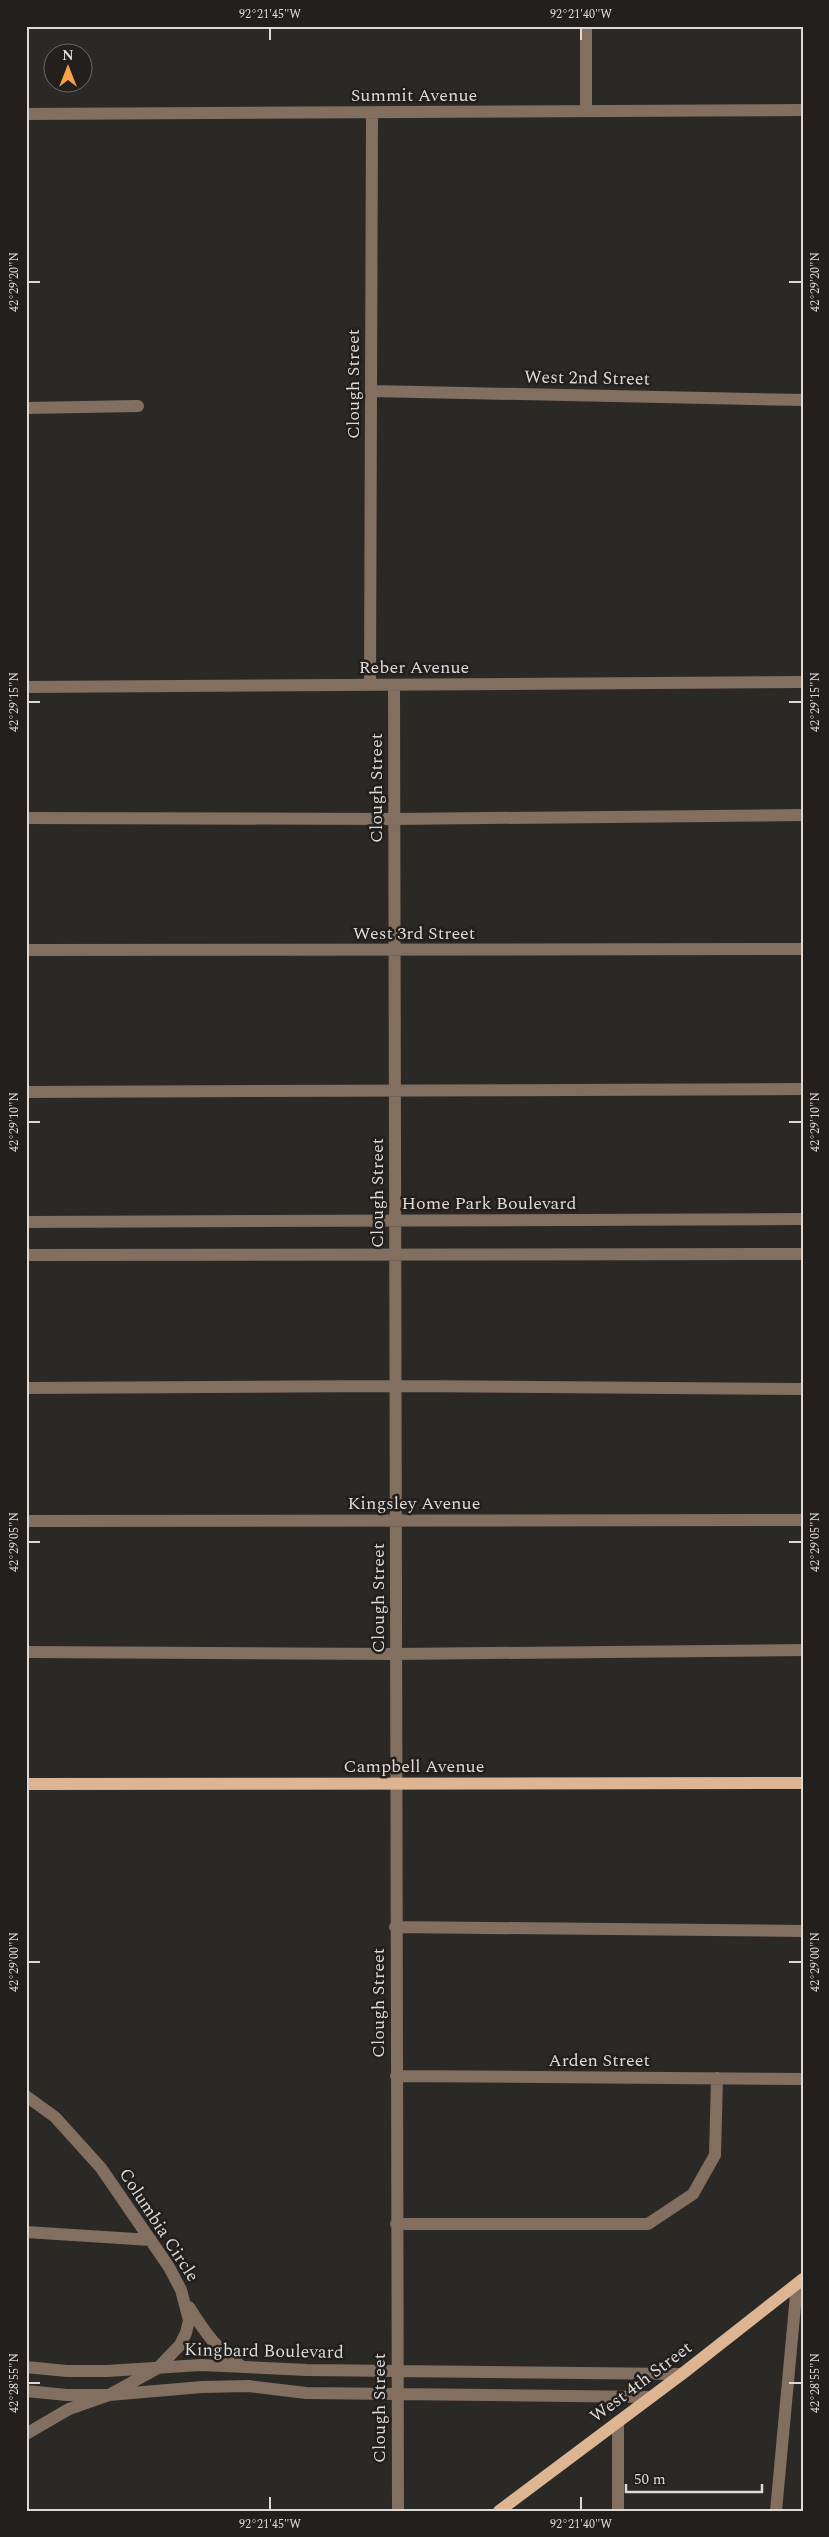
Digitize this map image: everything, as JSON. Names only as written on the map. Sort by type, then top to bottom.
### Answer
[{"type":"main road","name":"Campbell Avenue","points":[[26,1784],[803,1782]]},
{"type":"main road","name":"West 4th Street","points":[[499,2511],[682,2374],[800,2282]]},
{"type":"street","points":[[586,26],[586,111]]},
{"type":"street","name":"Summit Avenue","points":[[26,114],[803,110]]},
{"type":"street","name":"Clough Street","points":[[370,685],[372,112]]},
{"type":"street","name":"West 2nd Street","points":[[371,390],[803,400]]},
{"type":"street","points":[[26,408],[138,406]]},
{"type":"street","name":"Reber Avenue","points":[[26,687],[803,682]]},
{"type":"street","name":"Clough Street","points":[[394,685],[396,2395],[398,2511]]},
{"type":"street","points":[[26,818],[394,819],[803,815]]},
{"type":"street","name":"West 3rd Street","points":[[26,950],[803,948]]},
{"type":"street","points":[[26,1092],[803,1089]]},
{"type":"street","name":"Home Park Boulevard","points":[[26,1222],[803,1219]]},
{"type":"street","points":[[26,1255],[803,1254]]},
{"type":"street","points":[[26,1388],[395,1386],[803,1389]]},
{"type":"street","name":"Kingsley Avenue","points":[[26,1520],[803,1520]]},
{"type":"street","points":[[26,1652],[395,1654],[803,1650]]},
{"type":"street","points":[[396,1926],[803,1931]]},
{"type":"street","name":"Arden Street","points":[[396,2076],[803,2079]]},
{"type":"street","points":[[396,2224],[648,2224],[693,2194],[715,2155],[717,2078]]},
{"type":"street","name":"Columbia Circle","points":[[26,2096],[55,2116],[101,2168],[151,2240],[181,2290],[187,2305],[189,2320],[186,2333],[172,2356],[158,2368],[109,2395],[70,2409],[26,2434]]},
{"type":"street","points":[[26,2232],[151,2240]]},
{"type":"street","points":[[776,2511],[800,2282]]},
{"type":"street","points":[[187,2305],[210,2340],[222,2353],[240,2366]]},
{"type":"street","name":"Kingbard Boulevard","points":[[26,2367],[67,2371],[240,2366],[307,2370],[682,2374]]},
{"type":"street","name":"Kingbard Boulevard","points":[[26,2391],[67,2395],[109,2395],[202,2387],[248,2386],[306,2393],[651,2397]]},
{"type":"street","points":[[618,2422],[618,2511]]}]
